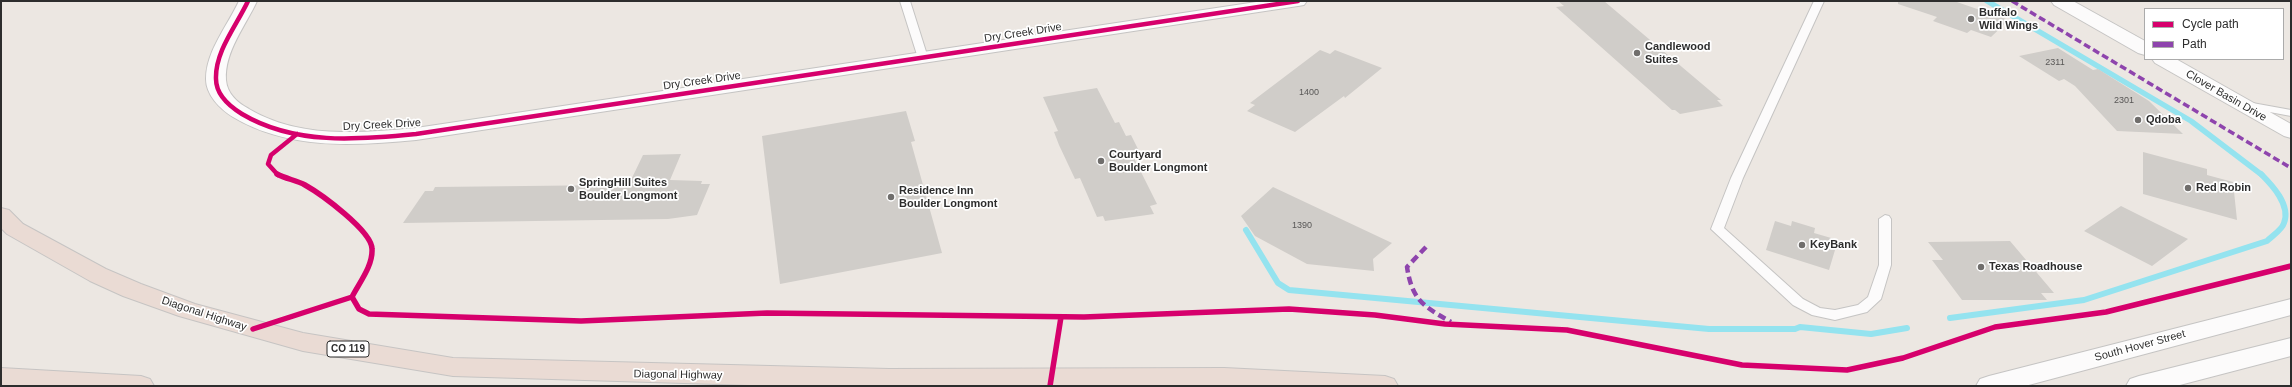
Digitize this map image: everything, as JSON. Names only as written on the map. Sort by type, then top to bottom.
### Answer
[{"type":"highway","name":"Diagonal Highway","points":[[1,216],[15,229],[98,275],[132,290],[188,310],[302,342],[453,367],[549,372],[881,378],[1224,378],[1385,386]]},
{"type":"highway","points":[[1,378],[140,386]]},
{"type":"street","name":"Dry Creek Drive","points":[[248,1],[218,64],[216,78],[220,95],[228,104],[254,122],[267,127],[313,136],[362,138],[416,134],[1298,1]]},
{"type":"street","points":[[2060,1],[2144,48]]},
{"type":"street","name":"Clover Basin Drive","points":[[2164,60],[2291,132]]},
{"type":"street","name":"South Hover Street","points":[[1989,386],[2291,307]]},
{"type":"street","points":[[2139,386],[2291,347]]},
{"type":"lane","points":[[905,1],[923,58]]},
{"type":"lane","points":[[1819,1],[1737,178],[1717,229],[1798,302],[1817,312],[1835,315],[1862,309],[1875,297],[1885,265],[1885,219]]},
{"type":"lane","points":[[2240,104],[2291,113]]},
{"type":"building","name":"Candlewood Suites","points":[[1558,1],[1604,1],[1721,100],[1717,100],[1723,106],[1680,114],[1675,110],[1672,110],[1556,7],[1564,6]]},
{"type":"building","name":"Buffalo Wild Wings","points":[[1898,1],[1954,1],[2009,20],[1991,37],[1971,30],[1967,33],[1933,21],[1937,17],[1898,4]]},
{"type":"building","points":[[2058,48],[2093,70],[2098,69],[2149,101],[2183,134],[2117,131],[2075,86],[2064,79],[2059,81],[2019,56]]},
{"type":"building","points":[[1320,50],[1330,54],[1335,50],[1382,68],[1345,98],[1344,96],[1295,132],[1247,111],[1255,105],[1250,103]]},
{"type":"building","name":"Courtyard Boulder Longmont","points":[[1097,88],[1115,123],[1119,122],[1126,136],[1131,135],[1139,151],[1131,152],[1157,204],[1150,206],[1154,214],[1105,221],[1103,216],[1097,217],[1080,178],[1075,179],[1059,145],[1054,132],[1058,131],[1043,97]]},
{"type":"building","name":"Residence Inn Boulder Longmont","points":[[906,111],[915,141],[911,142],[942,253],[780,284],[762,136]]},
{"type":"building","name":"Red Robin","points":[[2143,152],[2207,169],[2207,175],[2233,182],[2237,220],[2143,194]]},
{"type":"building","name":"SpringHill Suites Boulder Longmont","points":[[681,154],[670,180],[702,181],[701,184],[710,184],[697,215],[668,219],[403,223],[425,191],[433,191],[435,187],[615,185],[616,182],[630,182],[643,155]]},
{"type":"building","points":[[1273,187],[1392,243],[1373,259],[1374,271],[1307,264],[1255,236],[1241,216]]},
{"type":"building","points":[[2121,206],[2188,239],[2152,266],[2084,231]]},
{"type":"building","name":"KeyBank","points":[[1775,221],[1791,226],[1792,221],[1815,228],[1814,233],[1838,240],[1829,270],[1766,250]]},
{"type":"building","name":"Texas Roadhouse","points":[[2010,241],[2054,293],[2041,293],[2047,300],[1962,300],[1932,260],[1943,260],[1928,242]]},
{"type":"waterway","points":[[1987,1],[2191,121],[2262,175]]},
{"type":"waterway","points":[[1950,318],[2084,300],[2267,241],[2283,226],[2285,209],[2283,202],[2275,190],[2262,175]]},
{"type":"waterway","points":[[1246,230],[1278,283],[1289,290],[1709,329],[1795,329],[1800,327],[1871,334],[1907,328]]},
{"type":"marked path","points":[[2012,1],[2291,168]]},
{"type":"marked path","points":[[1426,247],[1407,267],[1411,288],[1419,302],[1451,322]]},
{"type":"cycle path","points":[[248,1],[220,56],[216,76],[219,90],[224,99],[234,109],[254,121],[298,135],[322,138],[370,138],[416,134],[1298,1]]},
{"type":"cycle path","points":[[297,134],[271,155],[268,164],[271,169],[279,175],[301,183],[316,192],[353,222],[370,240],[372,249],[371,258],[352,297],[359,309],[369,314],[581,321],[767,313],[1084,317],[1289,309],[1375,315],[1445,324],[1567,330],[1742,365],[1847,370],[1903,358],[1995,327],[2106,312],[2291,266]]},
{"type":"cycle path","points":[[253,329],[352,297]]},
{"type":"cycle path","points":[[1050,386],[1061,317]]},
{"type":"place","name":"Buffalo Wild Wings","points":[[1971,19]]},
{"type":"place","name":"Candlewood Suites","points":[[1637,53]]},
{"type":"place","name":"Qdoba","points":[[2138,120]]},
{"type":"place","name":"Courtyard Boulder Longmont","points":[[1101,161]]},
{"type":"place","name":"Red Robin","points":[[2188,188]]},
{"type":"place","name":"SpringHill Suites Boulder Longmont","points":[[571,189]]},
{"type":"place","name":"Residence Inn Boulder Longmont","points":[[891,197]]},
{"type":"place","name":"KeyBank","points":[[1802,245]]},
{"type":"place","name":"Texas Roadhouse","points":[[1981,267]]}]
